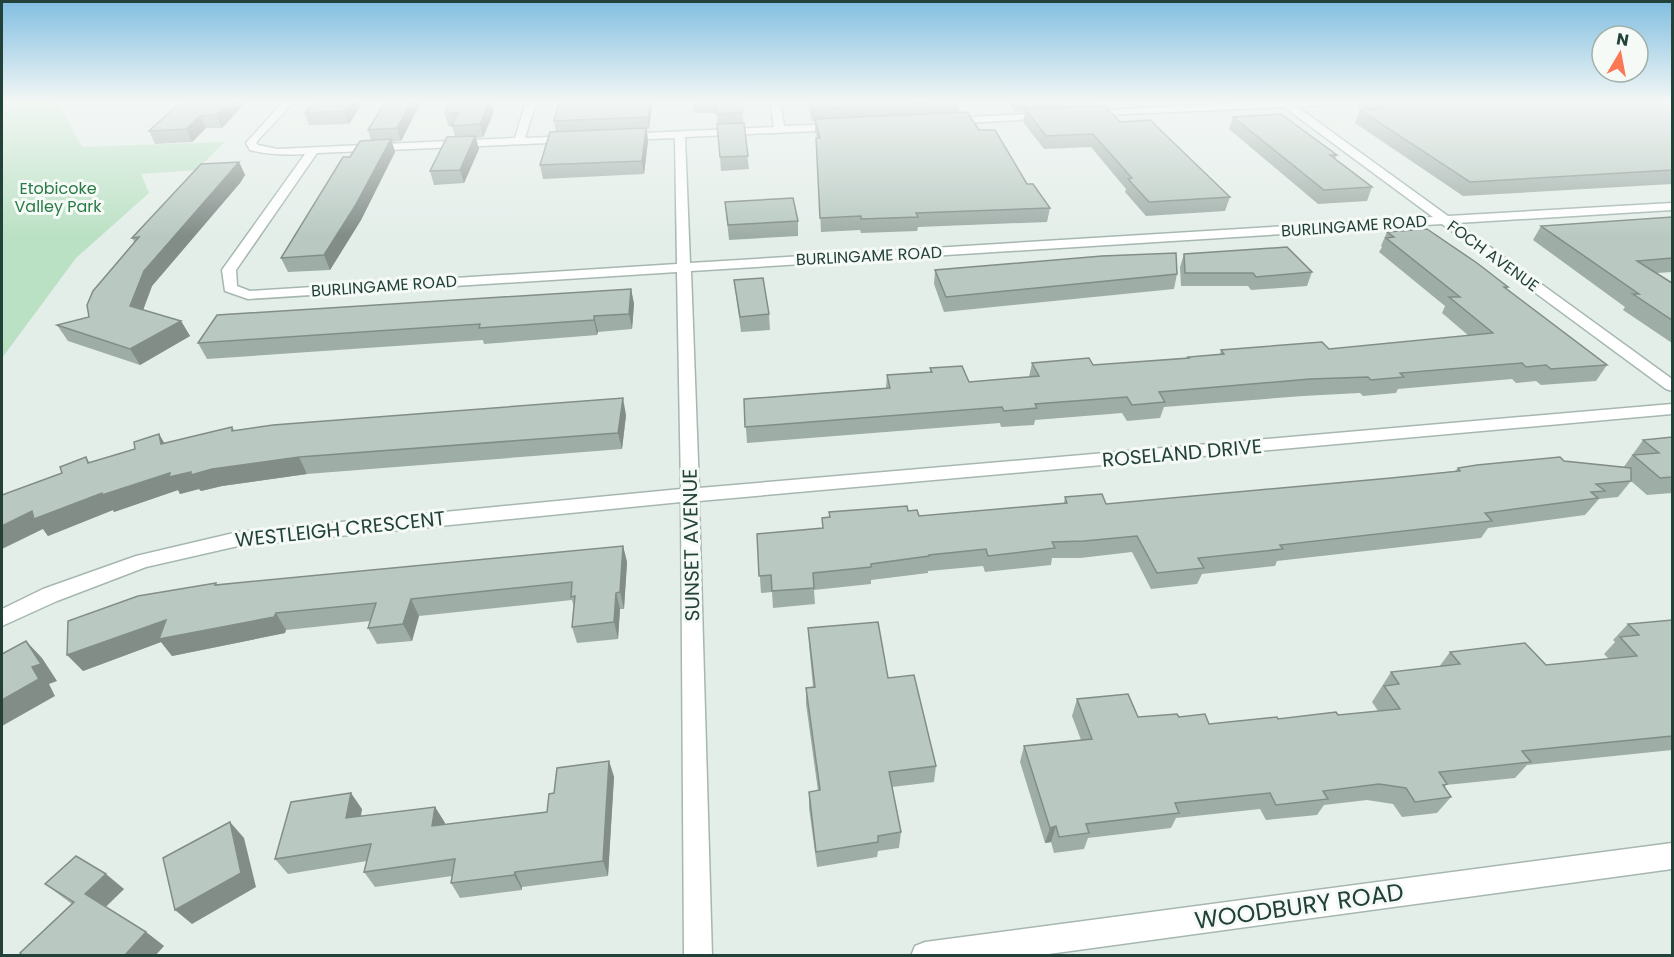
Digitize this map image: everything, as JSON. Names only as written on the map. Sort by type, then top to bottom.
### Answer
[{"type":"street","points":[[253,147],[277,152],[402,147]]},
{"type":"street","name":"SUNSET AVENUE","points":[[680,147],[690,494],[698,956]]},
{"type":"street","name":"FOCH AVENUE","points":[[1344,147],[1672,386]]},
{"type":"street","name":"BURLINGAME ROAD","points":[[313,151],[229,270],[230,288],[248,295],[1672,206]]},
{"type":"street","name":"ROSELAND DRIVE","points":[[690,494],[737,493],[1672,409]]},
{"type":"street","name":"WESTLEIGH CRESCENT","points":[[2,618],[50,594],[143,561],[238,539],[690,494]]},
{"type":"street","name":"WOODBURY ROAD","points":[[925,956],[1672,856]]},
{"type":"green space","name":"Etobicoke Valley Park","points":[[2,147],[220,147],[197,170],[141,174],[149,193],[76,258],[2,358]]},
{"type":"building","points":[[356,147],[387,147],[355,206],[324,255],[281,258],[343,157],[350,157]]},
{"type":"building","points":[[442,147],[470,147],[460,170],[430,171]]},
{"type":"building","points":[[546,147],[644,147],[642,161],[540,165]]},
{"type":"building","points":[[719,147],[747,147],[748,156],[720,157]]},
{"type":"building","points":[[816,147],[1005,147],[1027,184],[1033,184],[1050,208],[916,213],[918,217],[820,218]]},
{"type":"building","points":[[1104,147],[1178,147],[1230,197],[1149,202],[1128,179],[1132,178]]},
{"type":"building","points":[[1270,147],[1326,147],[1337,155],[1330,155],[1372,187],[1324,190]]},
{"type":"building","points":[[1416,147],[1672,147],[1672,170],[1470,182]]},
{"type":"building","points":[[239,162],[144,271],[130,306],[181,321],[130,349],[57,325],[89,317],[87,305],[93,291],[139,237],[132,238],[201,164]]},
{"type":"building","points":[[793,198],[798,221],[728,225],[725,202]]},
{"type":"building","points":[[1672,217],[1672,258],[1637,261],[1672,283],[1672,320],[1633,294],[1639,294],[1541,226]]},
{"type":"building","points":[[1427,229],[1477,263],[1508,287],[1504,287],[1607,365],[1551,369],[1546,365],[1526,367],[1522,363],[1400,373],[1404,377],[1371,380],[1368,377],[1310,379],[1159,392],[1165,402],[1132,405],[1127,397],[1035,404],[1037,408],[1004,411],[1002,407],[745,427],[744,399],[890,388],[887,375],[932,372],[930,368],[962,366],[969,382],[1039,376],[1032,363],[1089,358],[1093,365],[1224,354],[1221,350],[1322,342],[1329,349],[1493,333],[1449,297],[1460,297],[1386,238],[1394,237],[1387,232]]},
{"type":"building","points":[[1287,247],[1312,272],[1256,277],[1253,273],[1185,273],[1184,254]]},
{"type":"building","points":[[1176,253],[1177,274],[946,297],[935,270],[1102,256]]},
{"type":"building","points":[[763,278],[769,314],[740,317],[734,280]]},
{"type":"building","points":[[631,289],[629,314],[594,316],[594,320],[479,328],[480,324],[198,343],[217,315]]},
{"type":"building","points":[[623,398],[618,433],[299,457],[212,469],[191,475],[191,472],[169,477],[170,473],[102,495],[102,493],[34,519],[32,511],[2,526],[2,495],[62,473],[60,467],[86,457],[88,463],[135,449],[134,442],[159,434],[161,444],[232,427],[232,431],[273,425]]},
{"type":"building","points":[[1672,437],[1672,477],[1660,478],[1633,455],[1659,453],[1643,440]]},
{"type":"building","points":[[1560,457],[1564,461],[1631,468],[1631,481],[1596,484],[1605,491],[1591,492],[1598,498],[1485,513],[1492,521],[1280,545],[1283,549],[1198,558],[1204,568],[1157,573],[1137,536],[1052,542],[1055,548],[988,556],[986,549],[929,555],[871,564],[871,567],[813,573],[814,588],[772,591],[771,575],[759,576],[757,534],[823,528],[822,518],[830,517],[829,512],[907,506],[908,511],[917,510],[919,516],[1067,503],[1065,497],[1102,494],[1106,504],[1460,471],[1458,468]]},
{"type":"building","points":[[623,546],[620,592],[616,593],[614,622],[572,627],[575,596],[571,597],[572,582],[411,599],[403,624],[368,628],[376,603],[276,613],[274,617],[159,639],[166,620],[67,655],[68,621],[138,596],[216,583],[215,585]]},
{"type":"building","points":[[1672,620],[1672,736],[1522,751],[1531,762],[1439,772],[1447,784],[1443,785],[1451,797],[1415,802],[1406,788],[1379,784],[1323,791],[1328,799],[1276,805],[1270,793],[1175,803],[1179,813],[1086,824],[1089,833],[1059,837],[1056,826],[1050,828],[1024,746],[1092,739],[1077,699],[1128,694],[1138,717],[1177,714],[1179,717],[1205,714],[1209,724],[1336,712],[1338,715],[1400,709],[1384,686],[1399,684],[1391,672],[1460,664],[1450,652],[1525,643],[1546,665],[1637,656],[1620,637],[1639,635],[1628,624]]},
{"type":"building","points":[[878,622],[888,678],[914,675],[936,766],[889,772],[901,832],[878,836],[878,842],[816,852],[809,792],[820,790],[806,688],[815,687],[808,628]]},
{"type":"building","points":[[26,641],[41,664],[32,667],[39,679],[2,700],[2,654]]},
{"type":"building","points":[[609,761],[603,861],[451,883],[455,859],[364,872],[371,844],[275,859],[291,802],[351,793],[346,818],[435,807],[432,826],[547,812],[549,794],[554,793],[557,768]]},
{"type":"building","points":[[230,822],[241,873],[175,910],[163,858]]},
{"type":"building","points":[[76,856],[106,874],[85,894],[146,932],[124,956],[24,956],[20,953],[74,902],[45,884]]}]
